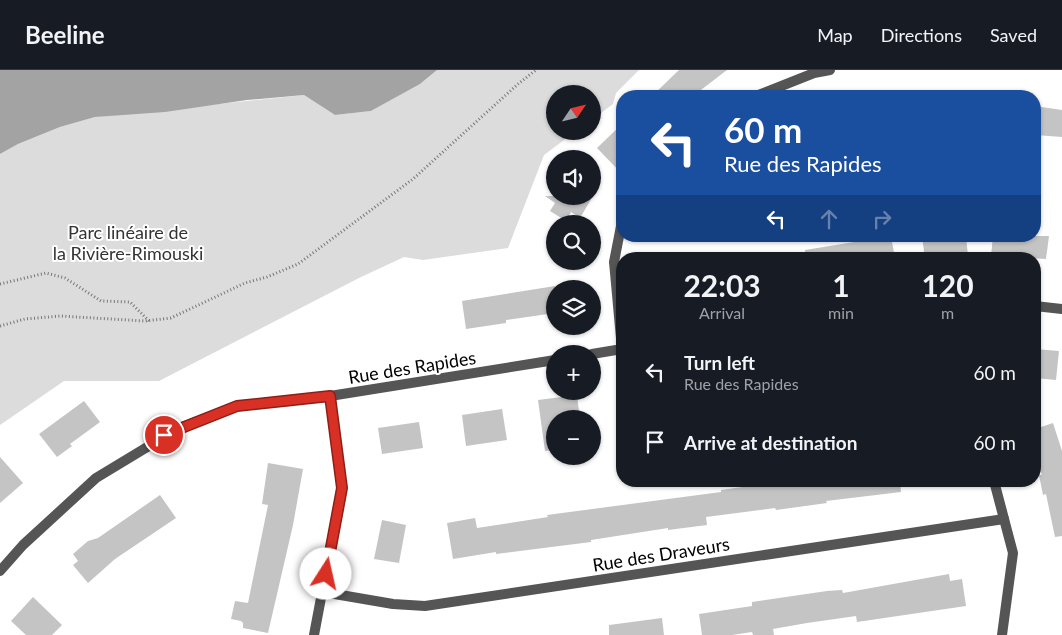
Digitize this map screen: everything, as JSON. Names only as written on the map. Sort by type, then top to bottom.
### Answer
[{"type":"street","points":[[771,90],[814,73],[830,70]]},
{"type":"street","points":[[616,284],[614,262],[618,242]]},
{"type":"street","points":[[1041,307],[1062,310]]},
{"type":"street","points":[[601,352],[616,350]]},
{"type":"street","name":"Rue des Rapides","points":[[0,571],[24,545],[96,478],[177,429],[237,406],[330,396],[546,361]]},
{"type":"street","points":[[314,635],[324,592],[342,488],[330,396]]},
{"type":"street","points":[[996,487],[1013,553],[1002,635]]},
{"type":"street","name":"Rue des Draveurs","points":[[324,592],[393,604],[425,606],[1004,519]]},
{"type":"path","points":[[0,326],[25,319],[60,316],[150,321],[171,318],[245,282],[267,277],[298,264],[413,179],[536,70]]},
{"type":"path","points":[[0,284],[46,273],[65,278],[101,301],[130,302],[150,321]]},
{"type":"green space","name":"Parc linéaire de la Rivière-Rimouski","points":[[437,70],[639,70],[619,90],[616,90],[613,104],[601,113],[601,85],[546,85],[546,140],[564,140],[551,150],[546,150],[508,248],[423,260],[404,257],[359,278],[159,381],[64,381],[0,425],[0,154],[18,144],[60,127],[95,117],[304,95],[335,115],[371,111],[420,84]]},
{"type":"shaded area","points":[[0,70],[437,70],[420,84],[371,111],[335,115],[304,95],[247,100],[165,112],[95,117],[60,127],[18,144],[0,154]]},
{"type":"building","points":[[679,70],[727,70],[701,90],[658,90]]},
{"type":"building","points":[[1041,107],[1062,110],[1062,137],[1041,135]]},
{"type":"building","points":[[616,130],[616,168],[597,148]]},
{"type":"building","points":[[554,205],[588,205],[582,215],[576,215],[571,212],[569,215],[556,215],[550,211]]},
{"type":"building","points":[[1041,236],[1049,236],[1046,259],[1041,259],[1041,252],[991,252],[992,242],[1041,242]]},
{"type":"building","points":[[854,242],[892,242],[894,252],[805,252],[805,250]]},
{"type":"building","points":[[923,242],[967,242],[968,252],[924,252]]},
{"type":"building","points":[[546,287],[546,314],[506,320],[506,323],[466,329],[462,301]]},
{"type":"building","points":[[1041,350],[1059,351],[1056,380],[1041,379]]},
{"type":"building","points":[[538,400],[578,400],[579,410],[546,410],[546,451],[545,451]]},
{"type":"building","points":[[84,401],[100,422],[70,444],[72,446],[57,457],[39,434]]},
{"type":"building","points":[[502,409],[507,440],[466,446],[462,415]]},
{"type":"building","points":[[419,422],[423,448],[382,454],[378,428]]},
{"type":"building","points":[[1053,423],[1062,451],[1062,536],[1055,537],[1046,494],[1043,495],[1041,485],[1041,427]]},
{"type":"building","points":[[0,457],[23,483],[0,503]]},
{"type":"building","points":[[268,463],[303,469],[293,525],[268,633],[243,628],[241,621],[231,619],[235,601],[248,603],[268,505],[262,504]]},
{"type":"building","points":[[743,487],[901,487],[901,492],[826,501],[827,503],[776,510],[775,508],[706,517],[707,525],[668,530],[668,528],[591,540],[591,542],[496,554],[496,552],[453,559],[447,523],[475,518],[477,528],[548,517],[547,515],[721,492],[721,490]]},
{"type":"building","points":[[160,495],[176,518],[115,559],[88,583],[73,565],[78,561],[73,554],[88,541],[98,538]]},
{"type":"building","points":[[382,520],[406,525],[399,563],[374,559]]},
{"type":"building","points":[[949,574],[950,581],[962,579],[966,606],[857,622],[856,616],[807,623],[773,629],[774,635],[753,635],[752,632],[732,635],[702,635],[699,614],[752,606],[752,602],[827,591],[842,590],[843,593]]},
{"type":"building","points":[[33,597],[62,625],[52,635],[26,635],[11,621]]},
{"type":"building","points":[[662,618],[664,635],[609,635],[609,625]]},
{"type":"route","points":[[164,435],[237,406],[330,396],[342,488],[326,574]]}]
